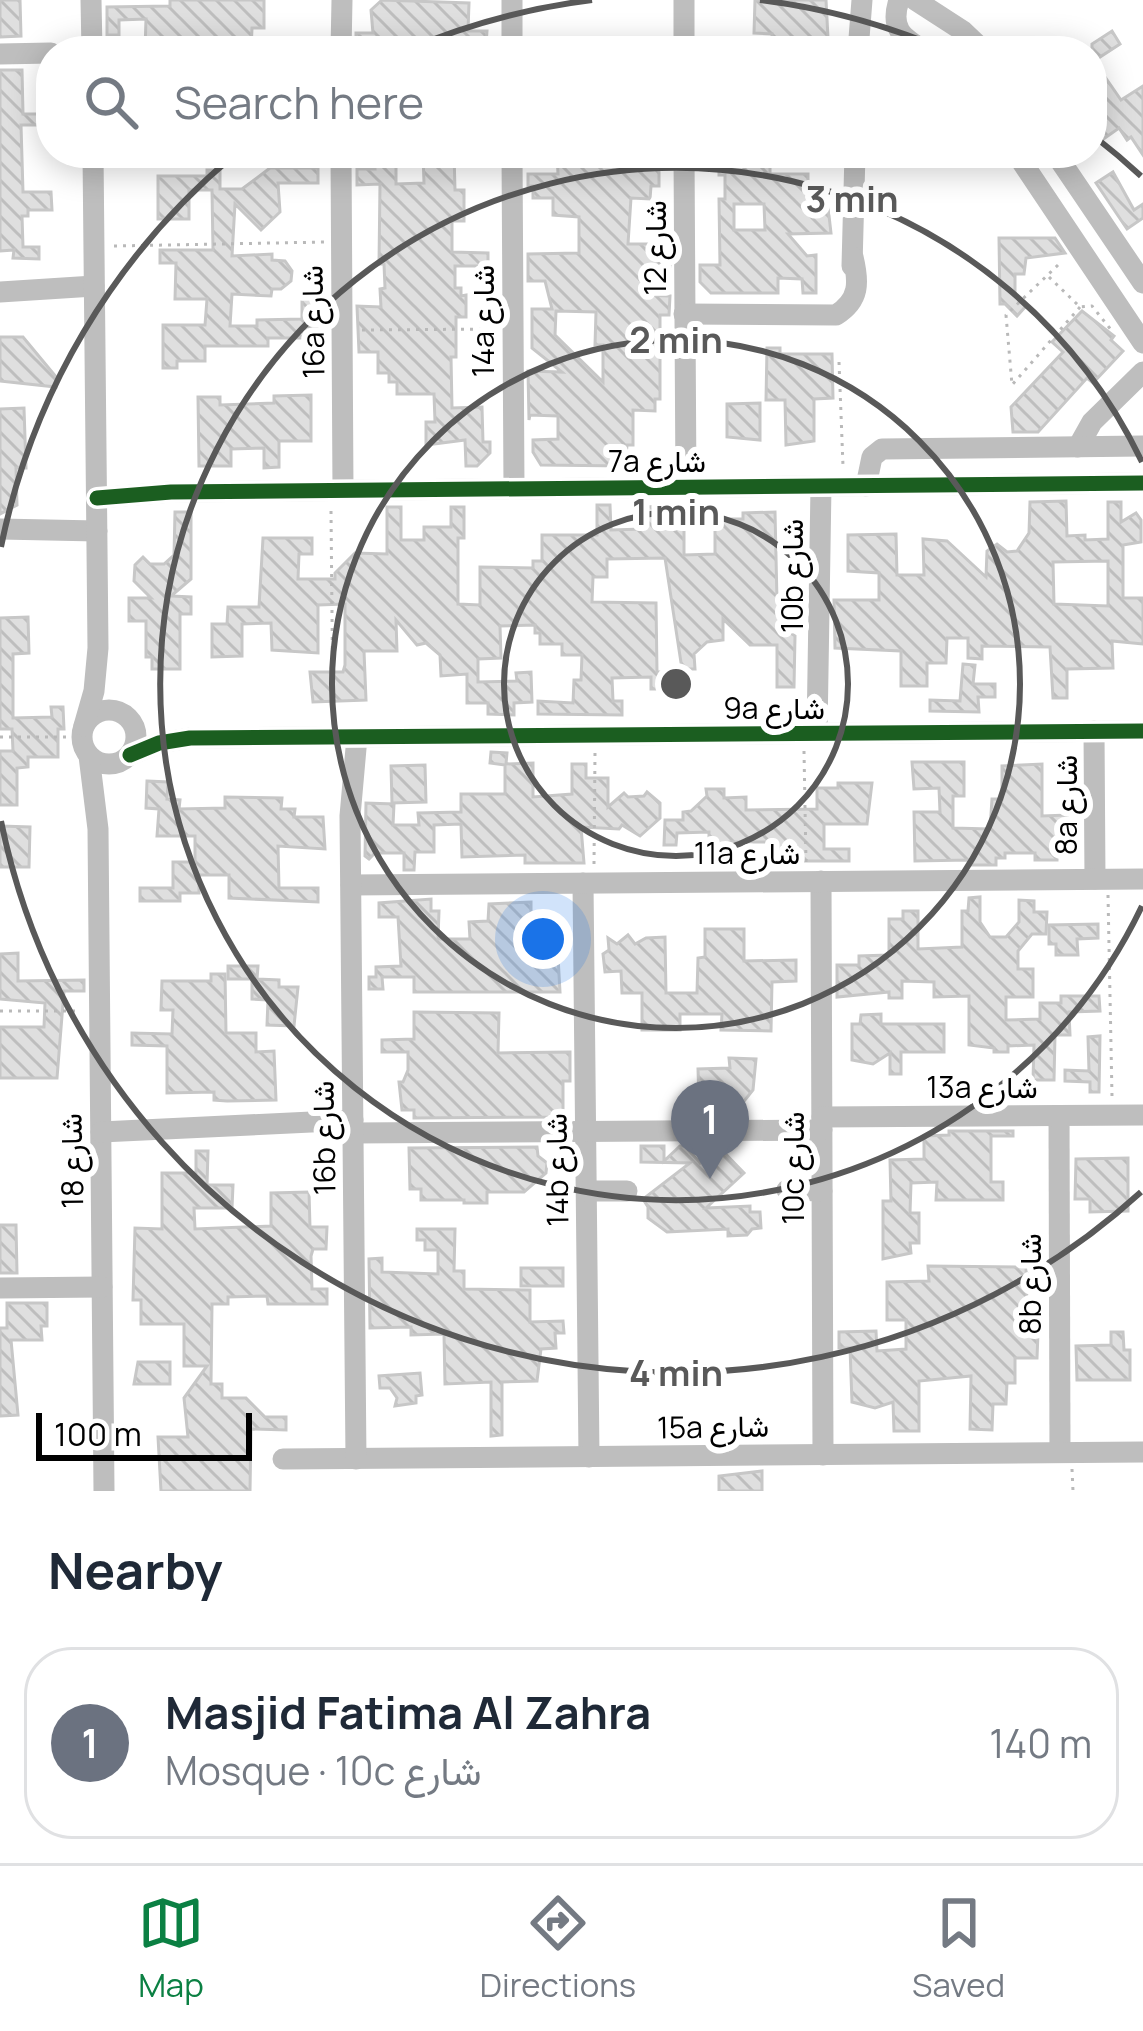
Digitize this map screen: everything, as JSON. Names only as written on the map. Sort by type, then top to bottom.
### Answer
[{"type":"street","points":[[92,0],[92,36]]},
{"type":"street","points":[[341,36],[342,0]]},
{"type":"street","points":[[512,0],[512,36]]},
{"type":"street","points":[[684,0],[684,36]]},
{"type":"street","points":[[852,0],[857,36]]},
{"type":"street","points":[[859,36],[862,0]]},
{"type":"street","points":[[899,0],[895,14],[898,32],[904,36]]},
{"type":"street","points":[[915,0],[968,36]]},
{"type":"street","points":[[0,54],[36,53]]},
{"type":"street","name":"شارع 18","points":[[93,168],[98,648],[85,739],[98,830],[104,1491]]},
{"type":"street","name":"16a شارع","points":[[337,490],[341,168]]},
{"type":"street","name":"14a شارع","points":[[512,168],[514,488]]},
{"type":"street","name":"شارع 12","points":[[684,168],[686,487]]},
{"type":"street","points":[[684,314],[827,317],[851,302],[858,284],[853,257],[855,168]]},
{"type":"street","points":[[1026,168],[1143,343]]},
{"type":"street","points":[[1065,168],[1143,283]]},
{"type":"street","points":[[7,292],[94,292]]},
{"type":"street","points":[[1078,447],[1092,422],[1143,372]]},
{"type":"street","points":[[844,486],[882,449],[1143,446]]},
{"type":"street","name":"7a شارع","points":[[97,492],[1143,483]]},
{"type":"street","name":"10b شارع","points":[[817,733],[844,486]]},
{"type":"street","points":[[0,529],[97,530]]},
{"type":"street","name":"شارع 18","points":[[98,648],[109,691],[129,719]]},
{"type":"street","points":[[103,710],[129,719],[137,739],[125,759],[103,764],[85,739],[103,710]]},
{"type":"street","name":"9a شارع","points":[[129,719],[190,738]]},
{"type":"street","name":"8a شارع","points":[[1094,731],[1101,879]]},
{"type":"street","name":"9a شارع","points":[[125,759],[160,743],[190,738],[1143,731]]},
{"type":"street","name":"16b شارع","points":[[345,737],[350,817],[356,1459]]},
{"type":"street","name":"شارع 18","points":[[98,830],[103,794],[125,759]]},
{"type":"street","name":"11a شارع","points":[[351,885],[1143,879]]},
{"type":"street","name":"10c شارع","points":[[814,882],[822,1124],[823,1455]]},
{"type":"street","name":"14b شارع","points":[[589,883],[585,1131],[589,1457]]},
{"type":"street","name":"13a شارع","points":[[101,1125],[585,1131],[1143,1115]]},
{"type":"street","name":"8b شارع","points":[[1058,1116],[1060,1452]]},
{"type":"street","points":[[787,1190],[822,1190]]},
{"type":"street","points":[[586,1191],[627,1191]]},
{"type":"street","points":[[0,1288],[102,1287]]},
{"type":"street","name":"15a شارع","points":[[283,1460],[1143,1452]]},
{"type":"path","points":[[94,247],[341,241]]},
{"type":"path","points":[[1058,265],[1006,315],[1012,386],[1080,307],[1092,306],[1118,338]]},
{"type":"path","points":[[1048,276],[1080,307]]},
{"type":"path","points":[[342,330],[512,329]]},
{"type":"path","points":[[839,362],[844,486]]},
{"type":"path","points":[[337,490],[345,737]]},
{"type":"path","points":[[814,882],[817,733]]},
{"type":"path","points":[[589,883],[595,735]]},
{"type":"path","points":[[0,737],[85,739]]},
{"type":"path","points":[[1101,879],[1113,1115]]},
{"type":"path","points":[[0,1011],[100,1011]]},
{"type":"building","points":[[0,0],[20,0],[21,36],[0,37]]},
{"type":"building","points":[[170,0],[264,0],[264,28],[252,28],[252,36],[145,36],[146,19],[119,20],[119,35],[107,35],[107,7],[170,6]]},
{"type":"building","points":[[382,0],[469,3],[468,31],[487,31],[487,36],[356,36],[373,33],[371,10]]},
{"type":"building","points":[[755,0],[826,0],[828,36],[754,33]]},
{"type":"building","points":[[1112,31],[1120,44],[1107,52],[1104,36]]},
{"type":"building","points":[[0,70],[22,70],[23,114],[36,114],[36,125],[21,125],[23,192],[51,192],[52,210],[28,210],[28,216],[22,216],[23,247],[39,247],[39,259],[13,258],[14,250],[0,251]]},
{"type":"building","points":[[1107,80],[1121,100],[1143,86],[1143,155],[1119,128],[1107,136]]},
{"type":"building","points":[[270,168],[318,168],[318,183],[278,183],[280,212],[261,230],[235,204],[232,256],[272,254],[272,260],[285,261],[292,271],[291,281],[272,289],[271,296],[232,294],[230,326],[302,319],[302,299],[318,298],[320,338],[268,338],[268,346],[205,346],[205,361],[177,361],[177,368],[163,368],[163,325],[205,325],[207,299],[175,299],[176,263],[160,263],[160,250],[213,250],[212,190],[189,190],[189,219],[158,219],[158,176],[207,176],[207,170],[220,170],[220,189],[242,189]]},
{"type":"building","points":[[396,168],[396,184],[424,183],[424,168],[454,168],[455,190],[464,190],[464,221],[452,221],[452,252],[488,253],[488,266],[455,266],[455,288],[466,295],[466,317],[456,317],[452,408],[482,407],[483,442],[490,442],[490,453],[477,466],[466,466],[465,440],[426,445],[426,422],[435,422],[434,394],[397,394],[397,382],[389,382],[389,373],[378,373],[378,352],[359,352],[357,306],[381,307],[380,289],[385,288],[384,264],[379,264],[380,184],[357,185],[357,169]]},
{"type":"building","points":[[558,168],[659,168],[659,186],[651,186],[650,199],[631,198],[628,244],[648,244],[648,251],[670,254],[670,268],[643,267],[643,295],[670,296],[669,315],[660,315],[660,399],[655,399],[655,411],[633,410],[633,445],[627,445],[625,466],[541,465],[533,452],[533,440],[558,439],[558,416],[530,415],[529,420],[528,371],[562,372],[532,348],[532,309],[552,309],[545,281],[528,281],[528,254],[579,253],[579,217],[553,215],[553,198],[533,198],[528,174],[558,174]],"holes":[[[556,311],[596,312],[595,345],[603,345],[603,382],[555,335]]]},
{"type":"building","points":[[719,168],[808,174],[808,207],[828,207],[831,233],[788,234],[807,256],[816,255],[816,293],[803,293],[802,279],[778,278],[778,293],[711,293],[700,282],[700,265],[720,265],[719,199],[725,199],[725,175],[719,175]],"holes":[[[734,204],[764,204],[765,230],[734,230]]]},
{"type":"building","points":[[1113,172],[1134,210],[1143,204],[1143,218],[1127,229],[1096,183]]},
{"type":"building","points":[[999,238],[1055,238],[1065,253],[1026,258],[1024,274],[1015,274],[1015,295],[1026,306],[1017,316],[1000,304]]},
{"type":"building","points":[[1082,311],[1114,336],[1111,340],[1123,351],[1093,383],[1087,378],[1038,432],[1013,432],[1011,407],[1063,352],[1052,342]]},
{"type":"building","points":[[0,337],[23,337],[57,378],[56,387],[0,381]]},
{"type":"building","points":[[767,348],[780,348],[780,354],[832,354],[833,398],[814,399],[814,441],[786,445],[785,400],[766,400]]},
{"type":"building","points":[[311,395],[311,441],[279,441],[279,467],[264,468],[264,448],[231,449],[231,466],[199,466],[198,397],[220,397],[220,405],[274,403],[274,396]]},
{"type":"building","points":[[760,403],[760,440],[727,437],[727,404]]},
{"type":"building","points":[[24,408],[26,468],[16,468],[17,505],[0,514],[0,409]]},
{"type":"building","points":[[1066,501],[1067,536],[1085,535],[1085,540],[1108,539],[1108,502],[1121,502],[1121,522],[1136,513],[1141,520],[1141,542],[1123,545],[1123,598],[1143,598],[1143,644],[1112,641],[1113,668],[1067,669],[1067,698],[1053,698],[1050,647],[982,646],[982,659],[968,658],[968,638],[947,638],[946,663],[927,663],[927,686],[901,686],[901,651],[835,648],[834,600],[879,600],[879,573],[848,571],[848,535],[896,534],[897,575],[924,575],[923,539],[947,541],[986,577],[987,551],[997,544],[1007,552],[1017,551],[1029,533],[1030,502]],"holes":[[[1108,561],[1108,606],[1054,604],[1053,562]]]},
{"type":"building","points":[[597,505],[610,505],[611,530],[643,529],[643,507],[705,505],[705,518],[684,519],[684,555],[715,554],[715,519],[775,512],[777,601],[791,601],[779,625],[795,636],[794,687],[777,687],[777,645],[750,645],[723,619],[723,640],[707,642],[694,654],[695,669],[682,669],[665,558],[607,559],[607,577],[593,577],[592,602],[656,603],[657,672],[664,672],[664,689],[651,689],[651,677],[612,678],[613,701],[622,701],[622,715],[538,714],[538,701],[573,703],[574,680],[581,680],[582,655],[562,655],[562,644],[540,644],[535,625],[500,626],[501,658],[478,659],[478,682],[517,681],[516,673],[531,672],[532,702],[514,703],[514,715],[488,714],[488,703],[467,703],[467,674],[441,676],[440,655],[426,643],[417,645],[396,620],[397,651],[364,651],[366,700],[313,702],[310,672],[343,672],[345,604],[318,605],[318,653],[272,650],[271,623],[242,624],[242,656],[212,657],[212,624],[227,624],[228,607],[259,607],[263,538],[312,538],[312,554],[299,554],[298,579],[335,579],[335,573],[355,553],[387,554],[387,507],[401,507],[401,540],[424,540],[424,527],[451,527],[451,507],[464,507],[464,538],[458,538],[458,604],[480,605],[480,567],[533,568],[533,561],[542,561],[542,535],[597,535]]},
{"type":"building","points":[[175,512],[191,512],[191,579],[171,596],[191,597],[191,614],[180,614],[180,669],[152,669],[152,657],[146,657],[146,621],[129,621],[129,598],[151,598],[134,581],[135,565],[143,557],[150,564],[164,564],[174,555]]},
{"type":"building","points":[[28,617],[29,653],[13,654],[13,718],[52,717],[51,707],[63,707],[64,729],[58,729],[58,757],[28,757],[28,767],[17,768],[17,805],[0,805],[0,751],[13,751],[12,729],[0,729],[0,618]]},
{"type":"building","points":[[963,664],[975,665],[973,684],[995,684],[995,697],[978,697],[979,712],[930,711],[930,700],[960,701]]},
{"type":"building","points":[[491,752],[507,753],[506,764],[533,763],[533,797],[572,794],[572,764],[586,764],[586,778],[608,778],[608,807],[624,793],[628,797],[647,792],[660,803],[660,818],[640,836],[622,825],[619,829],[581,827],[584,863],[525,863],[525,855],[462,857],[461,824],[434,825],[434,852],[415,852],[414,870],[404,870],[404,853],[365,856],[366,803],[394,804],[393,825],[419,825],[418,813],[461,812],[461,794],[505,794],[505,765],[490,763]]},
{"type":"building","points":[[912,762],[964,762],[964,796],[953,796],[953,828],[990,829],[992,799],[1002,799],[1002,766],[1042,764],[1042,816],[1067,815],[1068,840],[1057,852],[1057,860],[1035,860],[1035,853],[1005,853],[1005,858],[996,858],[996,865],[969,865],[969,860],[915,861],[914,812],[940,812],[939,788],[914,789]]},
{"type":"building","points":[[425,765],[426,802],[392,803],[391,766]]},
{"type":"building","points":[[147,781],[168,782],[167,799],[180,800],[179,809],[225,808],[225,797],[282,798],[281,809],[295,809],[294,817],[323,817],[325,849],[278,846],[279,888],[318,888],[318,902],[229,898],[229,875],[199,875],[199,893],[180,893],[180,901],[140,901],[140,888],[173,888],[173,862],[195,862],[195,836],[157,836],[159,809],[146,808]]},
{"type":"building","points":[[838,783],[872,783],[867,824],[824,824],[824,849],[849,849],[849,861],[769,861],[769,842],[730,842],[730,862],[709,862],[709,832],[677,833],[676,845],[664,845],[665,820],[683,820],[683,812],[691,811],[707,796],[706,789],[724,789],[724,798],[746,797],[746,810],[817,809],[817,788],[838,788]]},
{"type":"building","points":[[0,826],[30,827],[29,867],[0,867]]},
{"type":"building","points":[[980,897],[980,922],[990,937],[1006,937],[1019,922],[1019,900],[1034,901],[1034,912],[1047,912],[1046,934],[1032,934],[1018,951],[1018,969],[1033,969],[1033,997],[1006,997],[1006,1020],[1040,1019],[1040,1003],[1061,1003],[1061,996],[1099,996],[1100,1011],[1069,1012],[1070,1035],[1055,1035],[1054,1080],[1033,1080],[1034,1045],[994,1052],[994,1048],[969,1045],[969,996],[934,997],[934,982],[902,981],[902,998],[889,998],[889,992],[837,997],[837,965],[859,965],[859,956],[889,955],[889,919],[903,919],[903,911],[918,911],[918,949],[962,947],[962,911],[968,911],[969,898]]},
{"type":"building","points":[[431,899],[431,911],[439,911],[438,939],[470,939],[469,922],[488,921],[489,904],[531,902],[531,922],[556,921],[560,992],[414,992],[414,977],[382,977],[383,989],[369,989],[369,977],[376,977],[376,967],[401,966],[398,917],[379,917],[379,903]]},
{"type":"building","points":[[1098,924],[1098,938],[1077,939],[1078,955],[1056,955],[1056,944],[1049,944],[1049,925]]},
{"type":"building","points":[[705,929],[744,929],[744,961],[796,960],[796,981],[772,982],[771,1031],[721,1030],[722,1014],[680,1014],[680,1030],[642,1030],[642,993],[622,993],[621,971],[605,972],[608,938],[617,944],[628,935],[635,944],[665,937],[666,993],[697,993]]},
{"type":"building","points":[[18,953],[18,981],[84,980],[84,991],[64,991],[57,1078],[0,1078],[0,1027],[44,1027],[45,1003],[0,999],[0,954]]},
{"type":"building","points":[[228,966],[258,966],[257,979],[279,980],[279,987],[298,987],[294,1026],[267,1025],[268,1000],[252,999],[252,979],[228,979]]},
{"type":"building","points":[[211,974],[225,974],[226,1033],[256,1033],[256,1052],[274,1051],[276,1100],[227,1101],[214,1100],[214,1092],[167,1093],[167,1046],[132,1045],[132,1033],[172,1034],[173,1010],[161,1010],[162,981],[211,981]]},
{"type":"building","points":[[414,1012],[499,1013],[498,1053],[570,1052],[570,1081],[563,1081],[563,1117],[414,1118],[414,1110],[402,1110],[399,1082],[408,1070],[408,1052],[382,1052],[382,1040],[414,1039]]},
{"type":"building","points":[[881,1014],[881,1024],[944,1024],[944,1052],[901,1052],[901,1074],[890,1074],[890,1053],[873,1064],[852,1060],[852,1024],[860,1024],[861,1015]]},
{"type":"building","points":[[1100,1036],[1099,1092],[1090,1092],[1090,1082],[1065,1081],[1065,1070],[1089,1071],[1088,1037]]},
{"type":"building","points":[[729,1058],[756,1059],[753,1090],[737,1110],[716,1108],[716,1100],[699,1101],[698,1069],[730,1068]]},
{"type":"building","points":[[949,1131],[1013,1131],[1013,1136],[991,1136],[991,1182],[1003,1182],[1003,1200],[936,1200],[937,1182],[911,1183],[910,1213],[919,1213],[919,1243],[910,1243],[911,1253],[883,1259],[883,1201],[891,1201],[890,1160],[924,1159],[924,1136],[949,1135]]},
{"type":"building","points":[[641,1146],[664,1146],[664,1161],[685,1146],[700,1163],[718,1146],[744,1173],[706,1208],[750,1206],[750,1212],[760,1212],[761,1228],[728,1236],[728,1229],[667,1232],[648,1218],[643,1199],[690,1163],[641,1162]]},
{"type":"building","points":[[537,1147],[538,1156],[547,1163],[546,1173],[524,1192],[487,1192],[487,1203],[464,1203],[421,1200],[421,1189],[410,1189],[409,1148]]},
{"type":"building","points":[[196,1151],[208,1151],[207,1185],[233,1185],[232,1208],[194,1208],[195,1229],[271,1226],[271,1193],[309,1192],[310,1227],[327,1227],[326,1249],[313,1249],[311,1256],[312,1289],[327,1289],[327,1304],[268,1304],[267,1296],[228,1297],[228,1304],[212,1304],[211,1384],[222,1384],[222,1398],[246,1398],[265,1417],[286,1417],[286,1430],[251,1429],[250,1491],[161,1491],[158,1437],[188,1437],[184,1398],[207,1366],[184,1366],[184,1324],[141,1324],[141,1300],[133,1300],[135,1228],[162,1229],[162,1173],[196,1173]]},
{"type":"building","points":[[1128,1158],[1128,1211],[1090,1212],[1090,1199],[1075,1199],[1076,1159]]},
{"type":"building","points":[[0,1225],[16,1225],[17,1273],[0,1273]]},
{"type":"building","points":[[417,1229],[455,1229],[454,1271],[464,1271],[464,1289],[530,1290],[530,1322],[563,1321],[564,1333],[555,1333],[556,1348],[541,1349],[537,1381],[502,1382],[502,1435],[491,1436],[491,1382],[445,1384],[444,1334],[411,1335],[411,1327],[370,1328],[369,1259],[382,1258],[382,1272],[438,1274],[438,1250],[425,1250],[425,1240],[417,1240]]},
{"type":"building","points":[[928,1266],[1026,1267],[1028,1333],[1038,1333],[1037,1358],[1015,1358],[1015,1383],[1007,1383],[1006,1404],[993,1404],[992,1430],[970,1429],[971,1376],[919,1381],[919,1431],[894,1431],[893,1402],[875,1408],[852,1402],[850,1348],[839,1348],[839,1332],[876,1331],[877,1351],[906,1349],[906,1320],[887,1320],[887,1282],[929,1281]]},
{"type":"building","points":[[521,1268],[563,1268],[563,1286],[521,1286]]},
{"type":"building","points":[[7,1303],[47,1303],[47,1326],[41,1326],[42,1340],[11,1340],[18,1415],[0,1416],[0,1328],[7,1328]]},
{"type":"building","points":[[1111,1332],[1123,1332],[1124,1350],[1130,1350],[1130,1380],[1077,1380],[1076,1346],[1111,1345]]},
{"type":"building","points":[[138,1362],[170,1362],[170,1384],[134,1384]]},
{"type":"building","points":[[420,1373],[422,1395],[416,1396],[416,1403],[395,1406],[397,1398],[390,1388],[380,1388],[379,1376]]},
{"type":"building","points":[[762,1471],[762,1491],[719,1491],[719,1476]]},
{"type":"cycle path","points":[[97,498],[171,492],[1143,483]]},
{"type":"cycle path","points":[[130,755],[159,743],[190,738],[1143,731]]},
{"type":"place","name":"Masjid Fatima Al Zahra","points":[[710,1179]]}]
